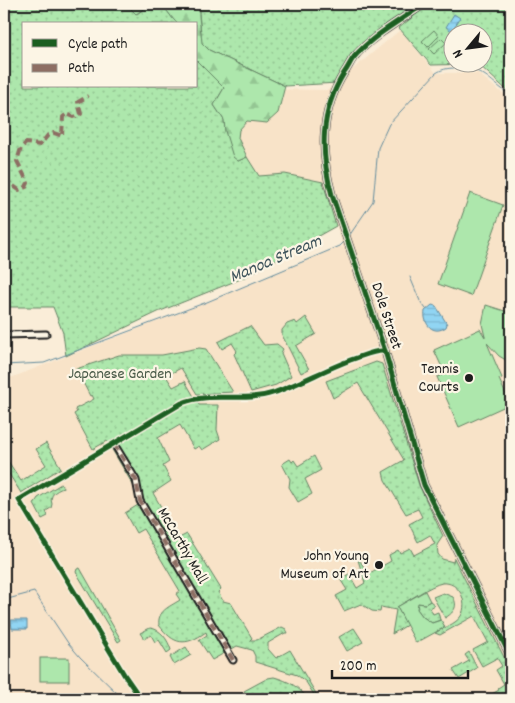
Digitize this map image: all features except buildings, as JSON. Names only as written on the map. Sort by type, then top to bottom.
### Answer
[{"type":"street","name":"Dole Street","points":[[424,4],[390,26],[354,58],[338,83],[327,114],[324,133],[327,177],[385,351],[424,485],[511,657]]},
{"type":"street","points":[[4,335],[46,334]]},
{"type":"street","name":"McCarthy Mall","points":[[114,444],[136,480],[142,504],[233,660]]},
{"type":"shaded area","points":[[400,30],[436,73],[478,73],[511,98],[511,699],[4,699],[4,377],[13,377],[207,302],[340,246],[343,248],[334,217],[230,170],[242,89],[328,90]]},
{"type":"green space","points":[[4,4],[126,4],[137,14],[151,4],[160,4],[176,22],[22,22],[22,88],[198,88],[198,62],[224,88],[214,105],[224,120],[225,131],[238,161],[247,157],[259,176],[285,174],[323,182],[336,226],[243,278],[158,312],[66,356],[63,333],[53,307],[4,307]]},
{"type":"green space","points":[[126,4],[151,4],[136,14]]},
{"type":"green space","points":[[160,4],[199,4],[202,43],[209,50],[285,86],[278,113],[267,123],[247,121],[239,130],[238,138],[247,157],[238,161],[233,157],[225,131],[224,120],[214,105],[224,88],[198,62],[198,22],[176,22]]},
{"type":"green space","points":[[199,4],[417,4],[413,12],[390,26],[354,57],[338,83],[285,86],[209,50],[201,43]]},
{"type":"green space","points":[[429,4],[511,4],[511,94],[487,72],[492,72],[492,22],[442,22],[442,65],[431,65],[399,28]]},
{"type":"green space","points":[[434,30],[439,36],[428,47],[422,41]]},
{"type":"green space","points":[[442,39],[442,47],[434,54],[429,49]]},
{"type":"green space","points":[[470,193],[503,205],[471,296],[438,284]]},
{"type":"green space","name":"Tennis Courts","points":[[486,305],[511,313],[511,363],[499,356],[487,343],[502,378],[499,379],[510,404],[459,427],[437,377],[445,374],[434,350],[480,329],[485,337],[482,324]]},
{"type":"green space","points":[[306,317],[316,334],[296,346],[309,369],[301,373],[282,335],[282,330],[287,324],[295,321],[297,324]]},
{"type":"green space","points":[[250,326],[264,345],[277,344],[283,349],[281,353],[291,376],[276,385],[251,392],[234,354],[237,351],[232,343],[222,349],[218,342]]},
{"type":"green space","name":"Japanese Garden","points":[[199,348],[206,349],[233,392],[197,394],[181,368],[166,376],[173,387],[185,381],[199,405],[218,405],[217,430],[220,439],[202,450],[199,446],[194,449],[180,425],[158,438],[169,462],[163,466],[171,481],[153,493],[179,538],[187,534],[221,589],[218,592],[223,601],[231,603],[252,638],[250,640],[257,640],[282,627],[286,629],[288,633],[268,643],[268,649],[276,658],[290,650],[318,697],[316,698],[306,682],[297,675],[255,662],[252,650],[237,646],[212,660],[199,640],[207,635],[206,632],[192,640],[180,642],[164,632],[159,625],[160,616],[165,610],[180,600],[176,594],[180,591],[143,529],[136,533],[125,513],[138,505],[136,490],[107,441],[93,449],[74,414],[77,412],[75,409],[94,399],[92,395],[90,396],[76,369],[119,355],[162,355]]},
{"type":"green space","points":[[376,362],[382,364],[419,485],[443,536],[437,545],[438,554],[442,559],[453,562],[454,558],[511,671],[511,699],[483,699],[499,690],[498,688],[504,684],[496,670],[502,666],[497,658],[482,666],[473,650],[488,642],[474,616],[440,635],[435,633],[449,626],[461,616],[464,605],[463,599],[458,589],[453,585],[448,583],[437,584],[397,607],[407,625],[392,634],[396,610],[381,607],[380,612],[372,611],[361,604],[344,611],[336,596],[347,590],[340,579],[349,574],[357,588],[365,583],[359,559],[368,574],[391,561],[389,555],[398,550],[400,553],[410,548],[414,555],[435,544],[430,535],[418,542],[409,524],[422,517],[418,509],[406,514],[385,480],[383,472],[404,460],[358,383],[333,398],[326,381]]},
{"type":"green space","points":[[46,443],[61,468],[21,493],[4,466],[4,460],[6,458],[21,481],[46,465],[36,449]]},
{"type":"green space","points":[[314,456],[321,470],[305,479],[312,494],[298,502],[289,487],[290,479],[282,464],[290,459],[292,462],[294,460],[298,466]]},
{"type":"green space","points":[[61,484],[63,488],[52,496],[51,508],[46,511],[48,516],[42,519],[34,504],[38,498]]},
{"type":"green space","points":[[80,568],[121,640],[118,642],[76,572]]},
{"type":"green space","points":[[425,591],[430,601],[425,604],[418,603],[417,609],[423,617],[432,623],[441,620],[445,627],[416,643],[397,607]]},
{"type":"green space","points":[[443,593],[453,597],[455,601],[453,612],[445,618],[433,597]]},
{"type":"green space","points":[[430,601],[435,605],[430,608],[433,614],[438,612],[440,620],[432,623],[423,617],[417,609],[417,603],[425,604]]},
{"type":"green space","points":[[150,628],[158,630],[164,636],[171,650],[167,653],[159,640],[155,642],[151,635],[144,639],[140,633]]},
{"type":"green space","points":[[354,628],[363,642],[347,651],[339,637]]},
{"type":"green space","points":[[186,647],[191,655],[174,665],[170,657]]},
{"type":"green space","points":[[469,652],[477,668],[459,679],[453,670],[469,661],[465,655]]},
{"type":"green space","points":[[40,658],[69,658],[69,681],[40,681]]},
{"type":"green space","points":[[274,677],[293,685],[308,699],[287,699],[285,696],[280,699],[249,699],[244,691],[268,678]]},
{"type":"water","points":[[454,14],[460,18],[458,22],[449,22]]},
{"type":"water","points":[[432,305],[436,306],[447,324],[446,327],[437,330],[427,324],[425,311]]},
{"type":"water","points":[[11,620],[27,620],[27,629],[12,629]]},
{"type":"waterway","name":"Manoa Stream","points":[[349,236],[373,201],[378,148],[389,124],[436,73],[444,69],[453,68],[476,71],[488,77],[511,95]]},
{"type":"waterway","name":"Manoa Stream","points":[[4,365],[44,363],[207,302],[340,246],[345,241]]},
{"type":"waterway","points":[[410,277],[420,301],[426,309]]},
{"type":"waterway","points":[[4,600],[34,592],[68,643],[123,699]]},
{"type":"marked path","points":[[4,179],[19,190],[26,187],[28,183],[17,161],[21,148],[26,143],[40,145],[48,135],[54,133],[62,136],[63,117],[67,114],[74,117],[81,114],[78,102],[88,96]]},
{"type":"marked path","points":[[114,444],[136,480],[140,501],[233,660]]},
{"type":"cycle path","points":[[424,4],[378,35],[351,61],[336,88],[326,117],[324,132],[325,163],[332,195],[385,351],[424,485],[511,657]]},
{"type":"cycle path","points":[[141,699],[125,676],[19,500],[182,403],[216,397],[262,396],[294,385],[372,352],[385,351]]},
{"type":"place","name":"Tennis Courts","points":[[469,378]]},
{"type":"place","name":"John Young Museum of Art","points":[[379,565]]}]
